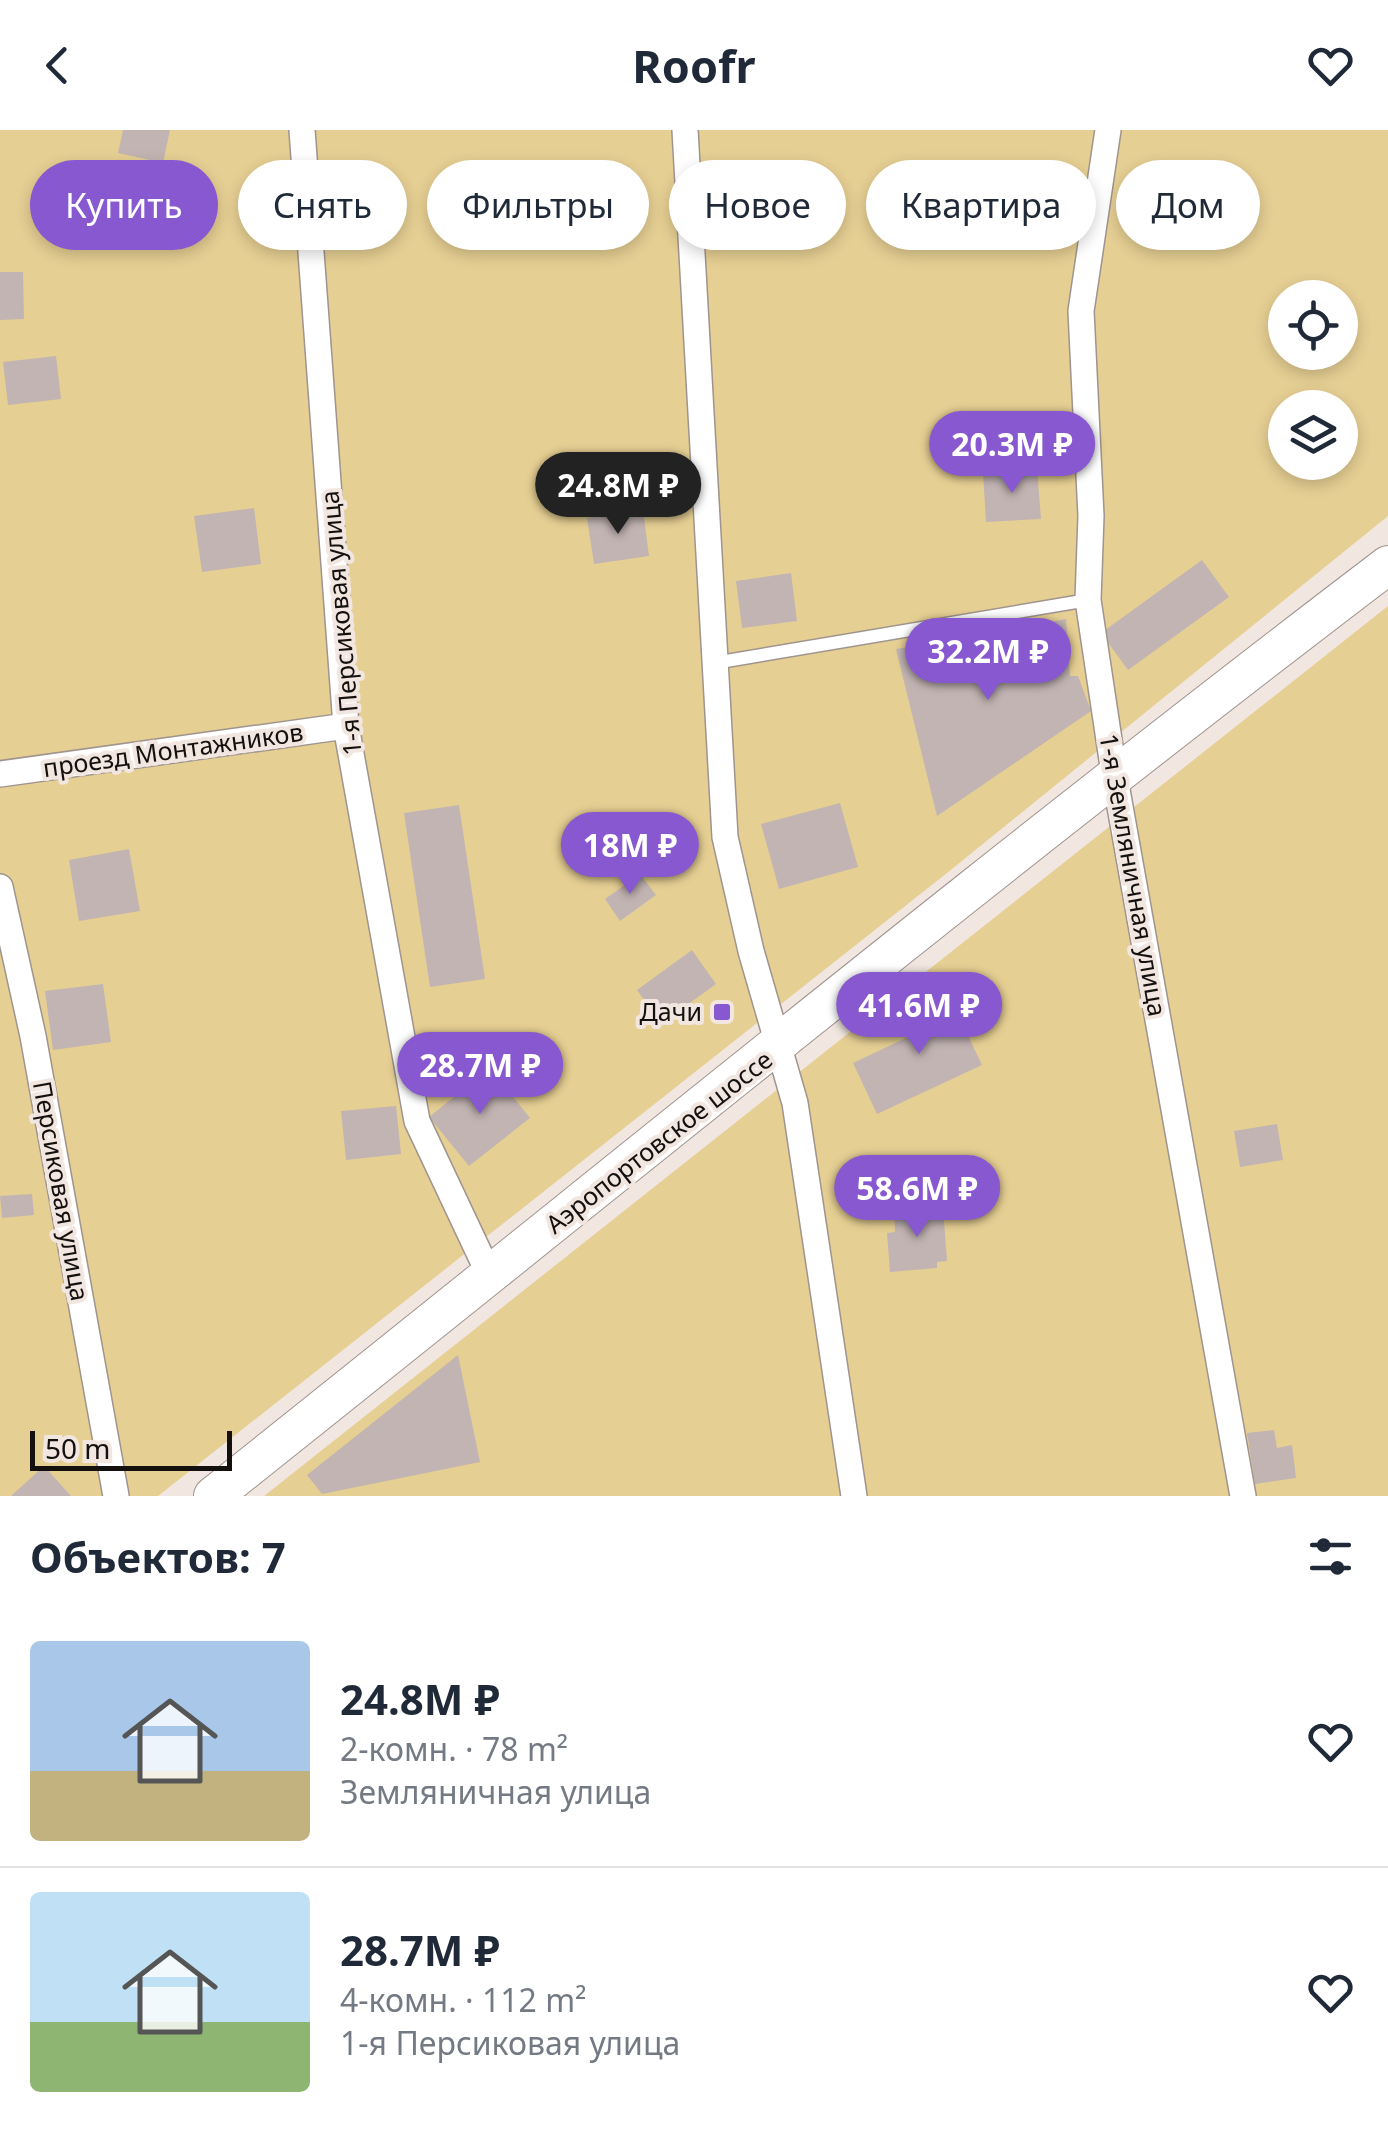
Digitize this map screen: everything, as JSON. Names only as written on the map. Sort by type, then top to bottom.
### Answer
[{"type":"main road","name":"Аэропортовское шоссе","points":[[213,1496],[777,1048],[1114,773],[1388,565]]},
{"type":"street","name":"1-я Персиковая улица","points":[[302,130],[346,726],[417,1121],[490,1276]]},
{"type":"street","points":[[686,130],[725,837],[777,1048],[796,1103],[854,1496]]},
{"type":"street","name":"1-я Земляничная улица","points":[[1108,130],[1081,311],[1091,516],[1088,600],[1114,773],[1243,1496]]},
{"type":"street","name":"проезд Монтажников","points":[[0,774],[346,726]]},
{"type":"street","name":"Персиковая улица","points":[[0,886],[32,1036],[116,1496]]},
{"type":"lane","points":[[714,662],[1088,600]]},
{"type":"shaded area","points":[[0,130],[1388,130],[1388,516],[947,873],[158,1496],[0,1496]]},
{"type":"shaded area","points":[[1388,606],[1388,1496],[264,1496]]},
{"type":"building","points":[[123,130],[170,130],[164,160],[118,153]]},
{"type":"building","points":[[0,272],[23,272],[24,319],[0,320]]},
{"type":"building","points":[[56,356],[61,399],[8,405],[3,362]]},
{"type":"building","points":[[1037,469],[1041,519],[986,522],[983,472]]},
{"type":"building","points":[[254,508],[261,564],[202,572],[194,516]]},
{"type":"building","points":[[643,510],[649,556],[594,564],[587,518]]},
{"type":"building","points":[[1202,560],[1229,597],[1128,670],[1101,633]]},
{"type":"building","points":[[791,573],[797,621],[742,628],[736,581]]},
{"type":"building","points":[[1066,619],[1070,676],[1078,676],[1091,711],[937,816],[896,649]]},
{"type":"building","points":[[840,803],[858,867],[779,889],[761,824]]},
{"type":"building","points":[[459,805],[485,979],[430,987],[404,813]]},
{"type":"building","points":[[129,849],[140,911],[79,921],[69,860]]},
{"type":"building","points":[[640,874],[656,895],[620,921],[605,899]]},
{"type":"building","points":[[692,950],[716,984],[661,1024],[637,990]]},
{"type":"building","points":[[103,984],[111,1042],[53,1050],[45,991]]},
{"type":"building","points":[[949,996],[982,1065],[877,1114],[853,1063],[908,1037],[899,1019]]},
{"type":"building","points":[[490,1068],[530,1118],[469,1166],[429,1117]]},
{"type":"building","points":[[396,1106],[401,1154],[346,1160],[341,1111]]},
{"type":"building","points":[[1277,1124],[1283,1160],[1240,1167],[1234,1131]]},
{"type":"building","points":[[32,1194],[34,1215],[2,1218],[0,1196]]},
{"type":"building","points":[[943,1207],[947,1261],[937,1262],[937,1268],[890,1272],[887,1233],[895,1232],[894,1211]]},
{"type":"building","points":[[458,1355],[480,1462],[322,1494],[307,1475]]},
{"type":"building","points":[[1274,1430],[1277,1448],[1292,1445],[1296,1478],[1255,1484],[1247,1433]]},
{"type":"building","points":[[44,1466],[71,1496],[11,1496]]},
{"type":"place","name":"Дачи","points":[[722,1012]]}]
